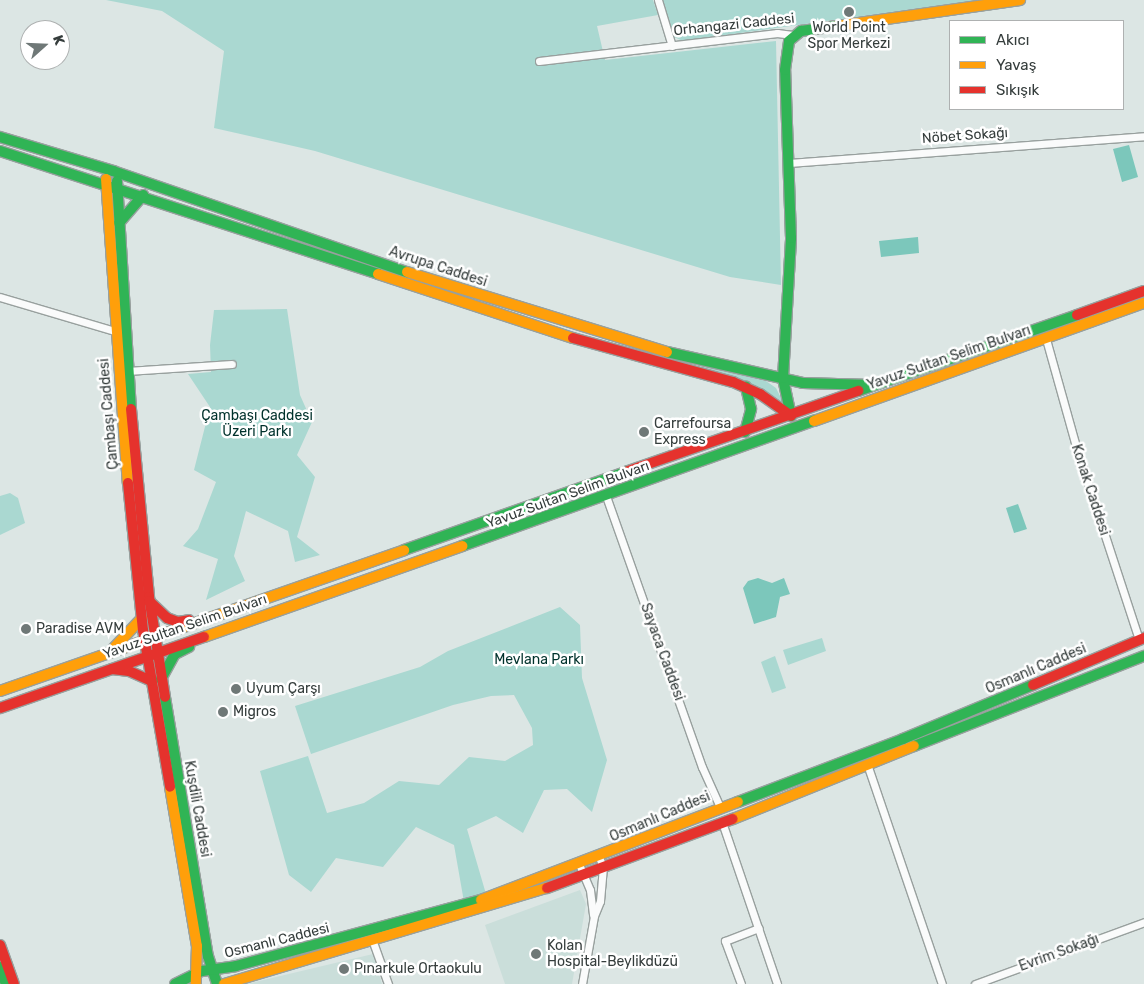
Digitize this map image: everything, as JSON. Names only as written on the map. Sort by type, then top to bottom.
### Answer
[{"type":"main road","name":"Orhangazi Caddesi","points":[[793,35],[816,29],[1020,0]]},
{"type":"main road","points":[[793,35],[786,50],[791,238],[783,378],[795,427]]},
{"type":"main road","name":"Avrupa Caddesi","points":[[0,137],[113,171],[586,330],[700,361],[783,378],[824,385],[876,385]]},
{"type":"main road","name":"Avrupa Caddesi","points":[[0,151],[117,187],[538,328],[746,387],[791,416]]},
{"type":"main road","points":[[105,184],[113,171]]},
{"type":"main road","name":"Çambaşı Caddesi","points":[[113,171],[117,187],[126,371],[149,601],[150,639]]},
{"type":"main road","name":"Çambaşı Caddesi","points":[[105,184],[115,331],[142,618],[150,639]]},
{"type":"main road","points":[[119,223],[143,196]]},
{"type":"main road","name":"Yavuz Sultan Selim Bulvarı","points":[[0,691],[1144,291]]},
{"type":"main road","name":"Yavuz Sultan Selim Bulvarı","points":[[0,708],[147,654],[595,500],[795,427],[1144,304]]},
{"type":"main road","points":[[745,432],[751,409],[746,387]]},
{"type":"main road","points":[[595,500],[596,484],[603,484],[606,496]]},
{"type":"main road","points":[[149,601],[157,612],[174,622],[206,620]]},
{"type":"main road","points":[[108,654],[142,618]]},
{"type":"main road","points":[[108,669],[129,671],[156,680],[175,654],[200,641],[209,633]]},
{"type":"main road","name":"Kuşdili Caddesi","points":[[150,639],[158,651],[156,680]]},
{"type":"main road","name":"Kuşdili Caddesi","points":[[150,639],[147,654],[156,680],[167,746],[197,946],[197,980]]},
{"type":"main road","points":[[1138,640],[1134,653],[1144,656]]},
{"type":"main road","name":"Osmanlı Caddesi","points":[[175,984],[197,980],[205,970],[212,972],[468,905],[599,857],[719,807],[903,738],[1138,640]]},
{"type":"main road","name":"Osmanlı Caddesi","points":[[224,984],[504,903],[584,875],[723,824],[868,764],[1144,656]]},
{"type":"main road","name":"Kuşdili Caddesi","points":[[167,746],[216,984]]},
{"type":"main road","points":[[719,807],[731,814],[723,824],[711,816],[719,807]]},
{"type":"main road","points":[[0,945],[14,984]]},
{"type":"main road","points":[[0,967],[6,984]]},
{"type":"street","points":[[658,0],[672,46]]},
{"type":"street","name":"Orhangazi Caddesi","points":[[539,61],[777,33],[793,35]]},
{"type":"street","name":"Nöbet Sokağı","points":[[789,163],[1144,136]]},
{"type":"street","points":[[0,297],[115,331]]},
{"type":"street","name":"Konak Caddesi","points":[[1046,339],[1077,450],[1138,640]]},
{"type":"street","points":[[126,371],[232,364]]},
{"type":"street","name":"Sayaca Caddesi","points":[[606,496],[702,767],[719,807]]},
{"type":"street","points":[[868,764],[942,984]]},
{"type":"street","points":[[723,824],[777,984]]},
{"type":"street","points":[[582,984],[594,916],[600,901],[603,867],[599,857]]},
{"type":"street","points":[[580,864],[590,890],[594,916]]},
{"type":"street","name":"Evrim Sokağı","points":[[975,984],[1144,922]]},
{"type":"street","points":[[741,984],[725,941],[759,928]]},
{"type":"street","points":[[373,942],[388,984]]},
{"type":"shaded area","points":[[1129,145],[1138,177],[1122,182],[1113,149]]},
{"type":"shaded area","points":[[918,237],[919,253],[881,257],[879,241]]},
{"type":"shaded area","points":[[1018,504],[1027,529],[1014,533],[1006,508]]},
{"type":"shaded area","points":[[758,578],[772,583],[784,578],[790,594],[780,597],[776,617],[754,624],[743,588],[748,581]]},
{"type":"shaded area","name":"Kolan Hospital-Beylikdüzü","points":[[580,890],[586,904],[572,984],[505,984],[485,925]]},
{"type":"shaded area","name":"Pınarkule Ortaokulu","points":[[373,954],[382,984],[247,984]]},
{"type":"green space","points":[[106,0],[653,0],[658,15],[597,26],[605,60],[776,41],[781,285],[730,277],[315,151],[214,128],[224,51],[162,11]]},
{"type":"green space","points":[[662,0],[977,0],[683,41],[674,37]]},
{"type":"green space","name":"Çambaşı Caddesi Üzeri Parkı","points":[[287,309],[300,395],[312,422],[297,455],[315,477],[297,537],[320,555],[295,562],[288,531],[246,511],[234,556],[245,581],[206,600],[218,559],[183,546],[198,529],[216,482],[194,470],[210,407],[188,374],[211,372],[210,345],[214,310]]},
{"type":"green space","points":[[701,366],[766,381],[776,388],[783,402],[760,387],[700,370]]},
{"type":"green space","points":[[10,493],[18,498],[25,523],[0,535],[0,496]]},
{"type":"green space","name":"Mevlana Parkı","points":[[560,607],[580,625],[582,678],[607,760],[592,812],[567,789],[544,790],[523,833],[496,816],[467,829],[486,894],[464,902],[454,845],[416,827],[383,867],[336,858],[311,892],[289,875],[260,771],[308,756],[327,813],[364,803],[399,781],[439,785],[469,757],[505,761],[533,745],[532,728],[514,695],[491,696],[453,705],[311,754],[295,706],[420,667],[448,651]]},
{"type":"green space","points":[[822,638],[826,651],[788,665],[783,650]]},
{"type":"green space","points":[[775,656],[786,688],[772,693],[761,662]]},
{"type":"traffic: fast","points":[[791,416],[783,378],[791,238],[785,70],[789,41],[801,31],[837,26]]},
{"type":"traffic: fast","points":[[0,137],[113,171],[407,272]]},
{"type":"traffic: fast","points":[[0,151],[378,274]]},
{"type":"traffic: fast","points":[[117,181],[131,409]]},
{"type":"traffic: fast","points":[[119,223],[143,195]]},
{"type":"traffic: fast","points":[[858,391],[1077,315]]},
{"type":"traffic: fast","points":[[667,352],[803,383],[872,385]]},
{"type":"traffic: fast","points":[[745,432],[751,409],[746,387]]},
{"type":"traffic: fast","points":[[462,546],[814,421]]},
{"type":"traffic: fast","points":[[404,550],[628,471]]},
{"type":"traffic: fast","points":[[161,679],[175,654],[189,647]]},
{"type":"traffic: fast","points":[[914,746],[1144,656]]},
{"type":"traffic: fast","points":[[738,802],[903,739],[1033,685]]},
{"type":"traffic: fast","points":[[165,697],[208,956],[217,984]]},
{"type":"traffic: fast","points":[[175,984],[202,971],[236,966],[481,900]]},
{"type":"traffic: fast","points":[[0,967],[6,984]]},
{"type":"traffic: slow","points":[[837,26],[1020,0]]},
{"type":"traffic: slow","points":[[106,179],[128,483]]},
{"type":"traffic: slow","points":[[407,272],[667,352]]},
{"type":"traffic: slow","points":[[378,274],[573,338]]},
{"type":"traffic: slow","points":[[814,421],[1144,303]]},
{"type":"traffic: slow","points":[[204,637],[462,546]]},
{"type":"traffic: slow","points":[[0,691],[404,550]]},
{"type":"traffic: slow","points":[[111,651],[142,618]]},
{"type":"traffic: slow","points":[[733,819],[914,746]]},
{"type":"traffic: slow","points":[[170,787],[197,946],[196,984]]},
{"type":"traffic: slow","points":[[481,900],[738,802]]},
{"type":"traffic: slow","points":[[224,984],[547,888]]},
{"type":"traffic: jam","points":[[1077,315],[1144,291]]},
{"type":"traffic: jam","points":[[573,338],[733,382],[760,394],[791,416]]},
{"type":"traffic: jam","points":[[628,471],[858,391]]},
{"type":"traffic: jam","points":[[131,409],[149,597],[165,697]]},
{"type":"traffic: jam","points":[[128,483],[143,630],[170,787]]},
{"type":"traffic: jam","points":[[149,601],[167,618],[178,622],[189,620]]},
{"type":"traffic: jam","points":[[0,708],[204,637]]},
{"type":"traffic: jam","points":[[1033,685],[1144,638]]},
{"type":"traffic: jam","points":[[112,669],[129,671],[151,681]]},
{"type":"traffic: jam","points":[[547,888],[733,819]]},
{"type":"traffic: jam","points":[[0,945],[14,984]]},
{"type":"place","name":"World Point Spor Merkezi","points":[[849,12]]},
{"type":"place","name":"Carrefoursa Express","points":[[644,432]]},
{"type":"place","name":"Paradise AVM","points":[[26,629]]},
{"type":"place","name":"Uyum Çarşı","points":[[236,689]]},
{"type":"place","name":"Migros","points":[[223,712]]},
{"type":"place","name":"Kolan Hospital-Beylikdüzü","points":[[536,954]]},
{"type":"place","name":"Pınarkule Ortaokulu","points":[[344,969]]}]
